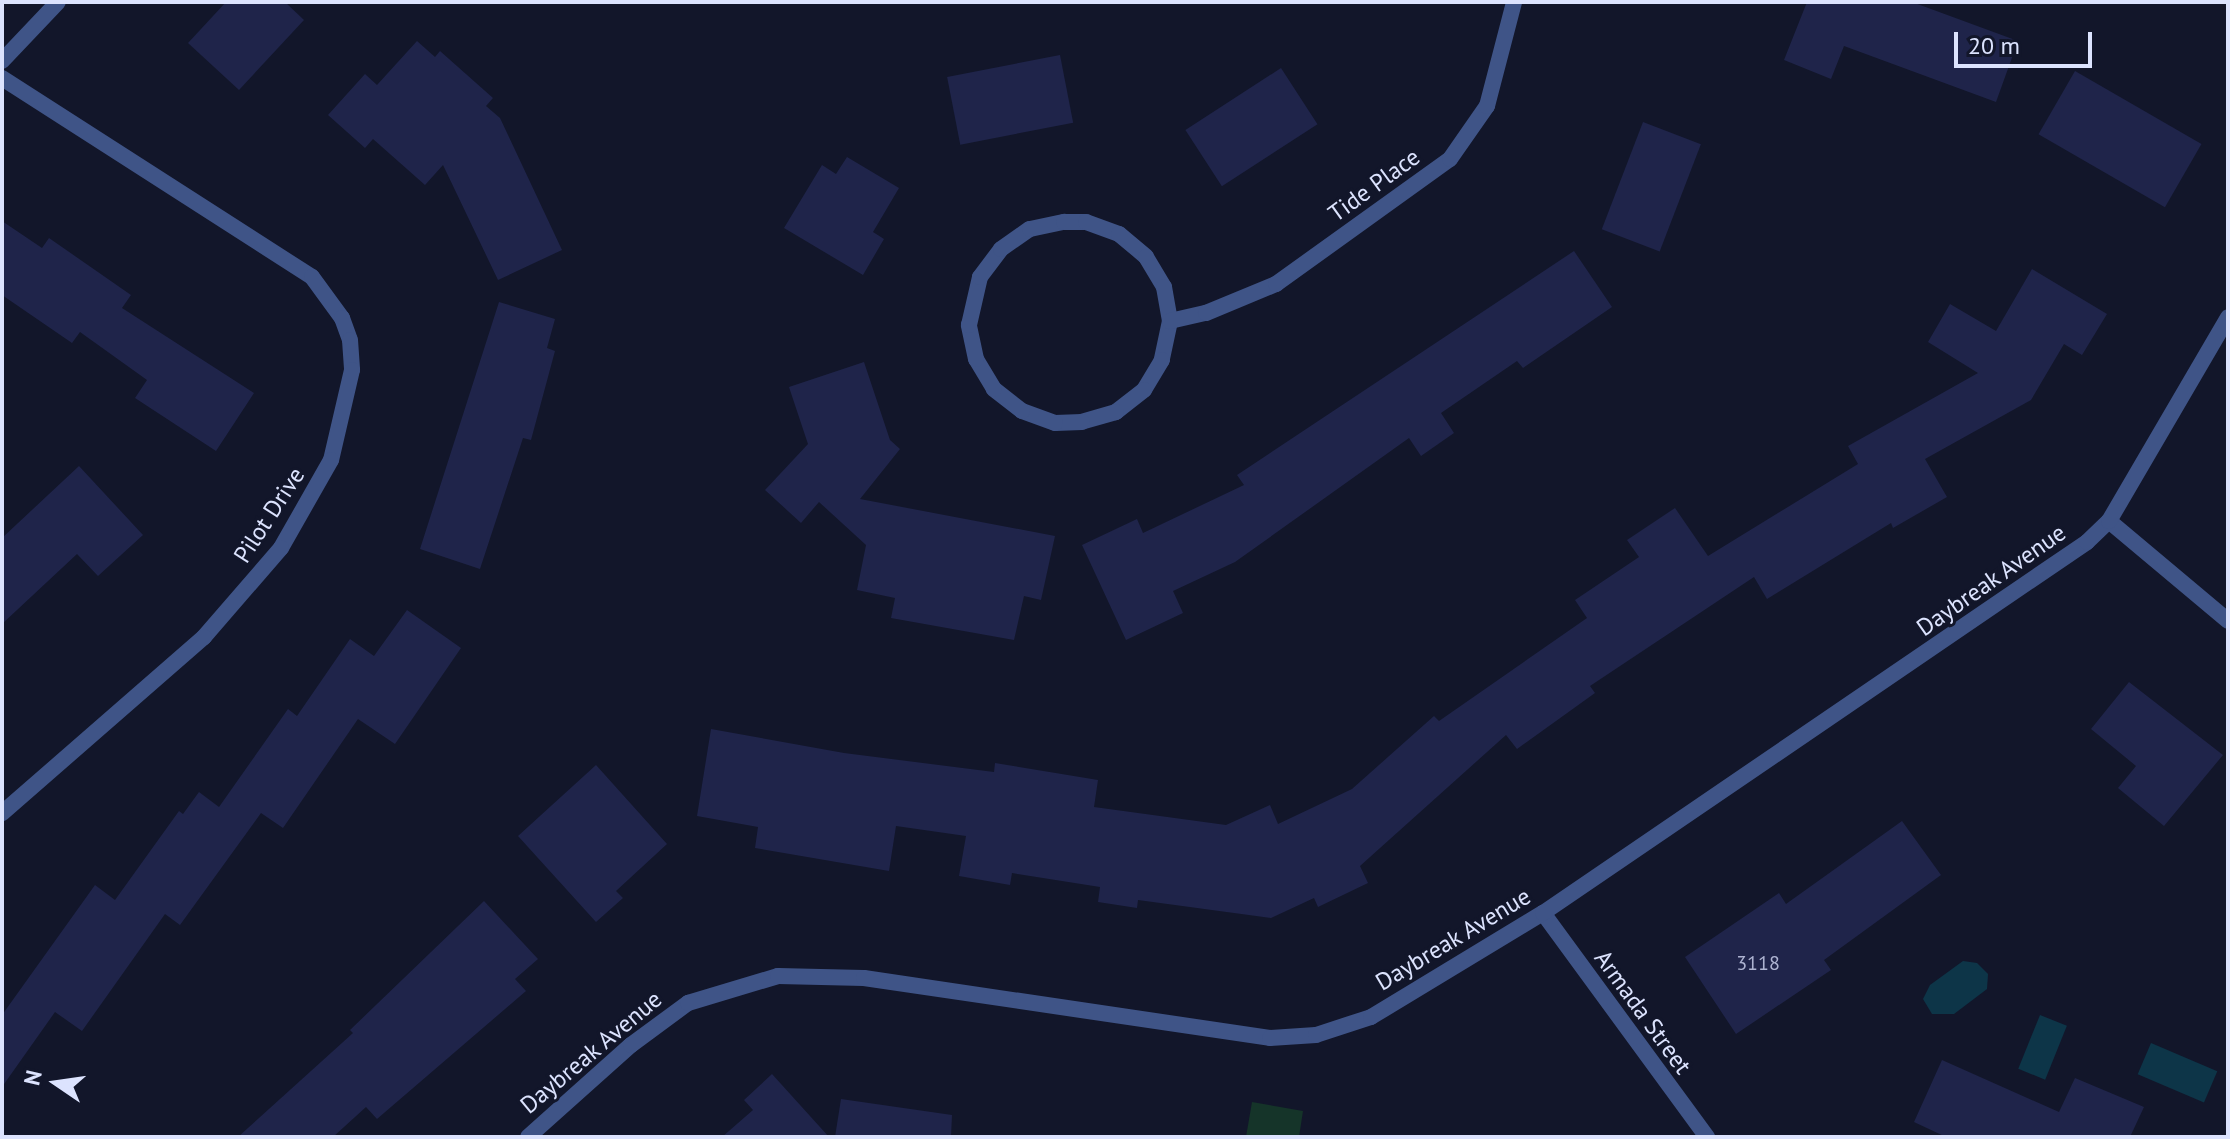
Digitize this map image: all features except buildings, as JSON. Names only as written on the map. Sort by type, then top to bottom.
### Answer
[{"type":"street","points":[[2,61],[58,2]]},
{"type":"street","name":"Tide Place","points":[[1170,321],[1206,313],[1276,284],[1450,159],[1487,106],[1514,2]]},
{"type":"street","name":"Pilot Drive","points":[[2,78],[312,277],[342,318],[350,340],[352,370],[342,428],[325,475],[272,559],[204,637],[2,813]]},
{"type":"street","points":[[1064,222],[1086,222],[1119,234],[1146,257],[1164,287],[1170,321],[1162,360],[1144,390],[1116,412],[1082,422],[1055,423],[1022,411],[994,389],[976,359],[969,325],[980,277],[1001,249],[1030,229],[1064,222]]},
{"type":"street","name":"Daybreak Avenue","points":[[528,1137],[662,1020],[688,1003],[746,982],[833,975],[1287,1038],[1371,1017],[1543,913],[2059,563],[2109,521],[2228,317]]},
{"type":"street","points":[[2109,521],[2228,621]]},
{"type":"street","name":"Armada Street","points":[[1543,913],[1707,1137]]},
{"type":"green space","points":[[1252,1102],[1303,1111],[1299,1137],[1246,1137]]},
{"type":"water","points":[[1963,961],[1977,963],[1988,974],[1987,989],[1954,1014],[1932,1014],[1923,999],[1930,985]]},
{"type":"water","points":[[2040,1015],[2067,1026],[2045,1080],[2018,1069]]},
{"type":"water","points":[[2151,1043],[2217,1071],[2204,1102],[2138,1074]]}]
